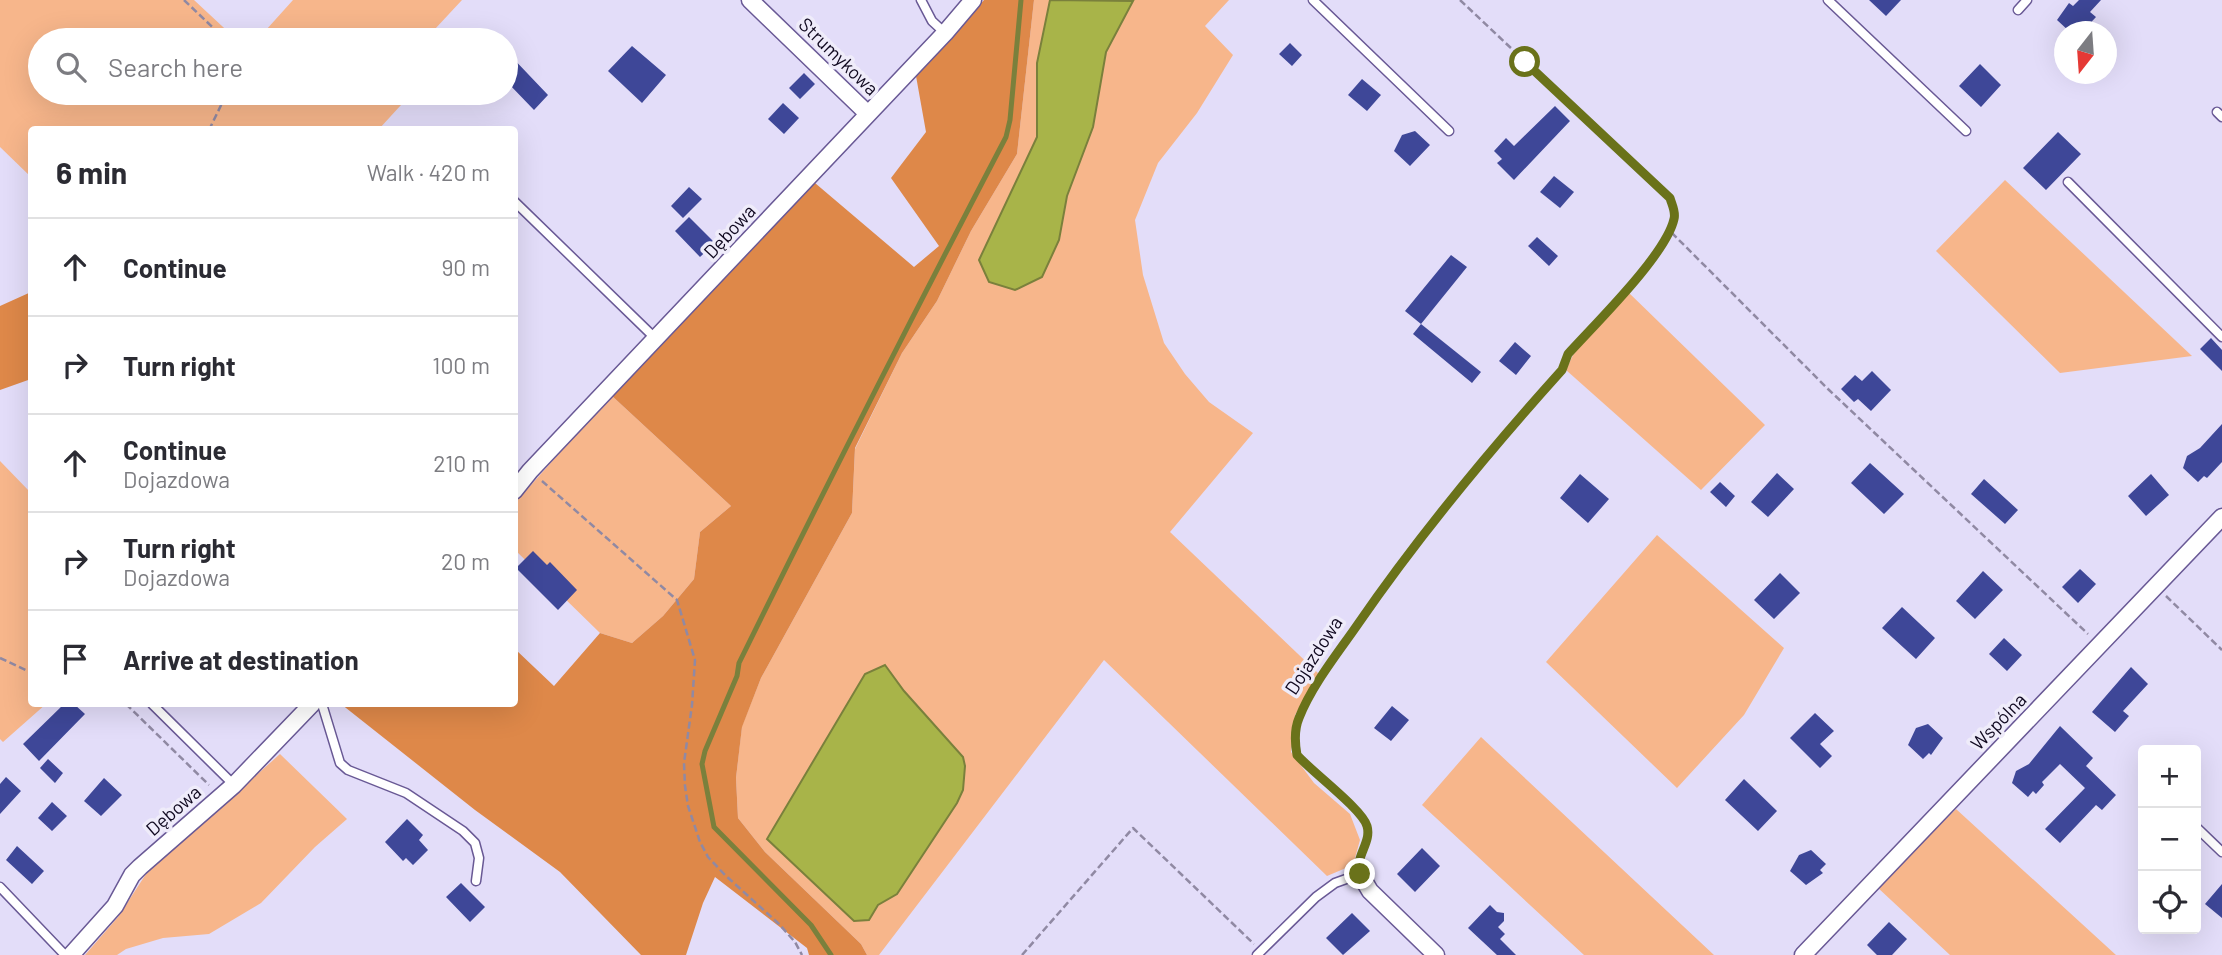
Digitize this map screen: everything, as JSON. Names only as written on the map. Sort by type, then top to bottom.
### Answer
[{"type":"street","name":"Strumykowa","points":[[750,0],[868,114]]},
{"type":"street","name":"Dębowa","points":[[518,485],[945,33],[973,0]]},
{"type":"street","name":"Wspólna","points":[[1803,955],[2222,517]]},
{"type":"street","name":"Dębowa","points":[[68,955],[115,906],[132,875],[234,785],[309,707]]},
{"type":"street","points":[[1360,874],[1370,891],[1436,955]]},
{"type":"lane","points":[[921,0],[932,21],[945,33]]},
{"type":"lane","points":[[1313,0],[1449,131]]},
{"type":"lane","points":[[1828,0],[1966,131]]},
{"type":"lane","points":[[2018,10],[2027,0]]},
{"type":"lane","points":[[2068,182],[2222,337]]},
{"type":"lane","points":[[518,205],[656,339]]},
{"type":"lane","points":[[155,707],[234,785]]},
{"type":"lane","points":[[323,707],[340,763],[348,771],[406,793],[463,831],[475,843],[479,859],[476,881]]},
{"type":"lane","points":[[2201,832],[2222,852]]},
{"type":"lane","points":[[1259,953],[1316,897],[1335,883],[1360,874]]},
{"type":"lane","points":[[0,887],[68,955]]},
{"type":"path","points":[[184,0],[213,28]]},
{"type":"path","points":[[1460,0],[1670,198],[1675,215],[1670,231],[1828,389],[2099,645]]},
{"type":"path","points":[[211,126],[221,105]]},
{"type":"path","name":"Dojazdowa","points":[[1360,874],[1359,860],[1367,839],[1367,826],[1359,814],[1297,755],[1297,721],[1339,652],[1389,579],[1522,414],[1562,370],[1568,354],[1646,267],[1670,231]]},
{"type":"path","points":[[530,471],[677,600],[695,660],[684,763],[688,806],[700,842],[708,857],[779,924],[795,942],[802,955]]},
{"type":"path","points":[[2156,586],[2222,650]]},
{"type":"path","points":[[0,658],[28,671]]},
{"type":"path","points":[[129,707],[221,796]]},
{"type":"path","points":[[1022,955],[1133,828],[1259,953]]},
{"type":"shaded area","points":[[0,0],[194,0],[224,28],[28,28],[28,105],[401,105],[382,126],[28,126],[28,174],[0,147]]},
{"type":"shaded area","points":[[293,0],[462,0],[436,28],[268,28]]},
{"type":"shaded area","points":[[984,0],[1034,0],[1017,154],[971,231],[937,301],[902,353],[855,448],[852,513],[761,678],[742,727],[736,778],[738,818],[765,852],[861,944],[867,955],[809,955],[807,948],[715,877],[703,903],[686,955],[641,955],[560,872],[475,810],[345,707],[518,707],[518,652],[554,686],[600,633],[632,643],[663,616],[694,579],[700,532],[731,506],[611,395],[815,183],[914,267],[939,246],[891,178],[926,132],[916,76]]},
{"type":"shaded area","points":[[1034,0],[1229,0],[1205,26],[1233,55],[1197,113],[1158,163],[1135,220],[1143,275],[1164,343],[1185,374],[1209,402],[1253,433],[1170,532],[1319,674],[1295,715],[1291,752],[1314,783],[1350,814],[1360,840],[1353,865],[1327,876],[1104,660],[879,955],[867,955],[861,944],[765,852],[738,818],[736,778],[742,726],[761,678],[852,513],[855,449],[902,353],[937,301],[971,231],[1017,154]]},
{"type":"shaded area","points":[[1050,0],[1133,1],[1106,52],[1093,127],[1067,196],[1059,240],[1042,277],[1015,290],[989,282],[979,260],[1037,137],[1037,63]]},
{"type":"shaded area","points":[[2005,180],[2192,356],[2060,373],[1936,251]]},
{"type":"shaded area","points":[[1627,291],[1765,425],[1701,490],[1566,370],[1573,355]]},
{"type":"shaded area","points":[[28,293],[28,380],[0,390],[0,306]]},
{"type":"shaded area","points":[[611,395],[731,506],[700,532],[694,579],[663,616],[632,643],[600,633],[518,553],[518,500]]},
{"type":"shaded area","points":[[0,461],[28,490],[28,707],[43,707],[3,742],[0,739]]},
{"type":"shaded area","points":[[1657,535],[1784,648],[1744,715],[1677,788],[1546,662]]},
{"type":"shaded area","points":[[885,665],[904,691],[963,757],[963,790],[897,894],[878,905],[869,920],[854,921],[767,839],[865,674]]},
{"type":"shaded area","points":[[1481,737],[1714,955],[1584,955],[1422,805]]},
{"type":"shaded area","points":[[280,754],[347,819],[315,847],[261,903],[209,934],[163,938],[126,949],[117,955],[85,955],[118,917],[146,874]]},
{"type":"shaded area","points":[[1956,809],[2116,955],[1950,955],[1877,887]]},
{"type":"building","points":[[1869,0],[1901,0],[1886,16]]},
{"type":"building","points":[[2079,0],[2101,0],[2090,12],[2096,17],[2092,21],[2057,20],[2069,3],[2073,6]]},
{"type":"building","points":[[1290,43],[1302,55],[1292,66],[1279,54]]},
{"type":"building","points":[[632,46],[666,75],[642,103],[608,71]]},
{"type":"building","points":[[518,64],[548,95],[534,110],[518,93]]},
{"type":"building","points":[[1980,64],[2001,85],[1981,107],[1959,86]]},
{"type":"building","points":[[804,73],[815,84],[800,99],[789,88]]},
{"type":"building","points":[[1362,79],[1381,95],[1367,111],[1348,95]]},
{"type":"building","points":[[783,103],[799,118],[784,134],[768,119]]},
{"type":"building","points":[[1555,106],[1570,121],[1514,180],[1497,163],[1502,159],[1494,151],[1506,138],[1514,146]]},
{"type":"building","points":[[1415,131],[1430,145],[1410,166],[1394,151],[1402,135]]},
{"type":"building","points":[[2058,132],[2081,154],[2046,190],[2023,168]]},
{"type":"building","points":[[1554,176],[1574,192],[1560,208],[1540,192]]},
{"type":"building","points":[[689,187],[702,199],[683,218],[671,206]]},
{"type":"building","points":[[689,217],[715,243],[700,257],[675,231]]},
{"type":"building","points":[[1537,237],[1558,256],[1549,266],[1528,246]]},
{"type":"building","points":[[1451,255],[1467,267],[1421,324],[1405,311]]},
{"type":"building","points":[[1421,324],[1481,372],[1472,383],[1413,334]]},
{"type":"building","points":[[2211,338],[2222,350],[2222,371],[2200,349]]},
{"type":"building","points":[[1515,342],[1531,356],[1516,375],[1499,361]]},
{"type":"building","points":[[1872,371],[1891,390],[1871,411],[1858,399],[1854,402],[1841,389],[1855,375],[1862,381]]},
{"type":"building","points":[[2222,424],[2222,462],[2207,478],[2204,476],[2198,482],[2183,468],[2187,456],[2200,448]]},
{"type":"building","points":[[1870,463],[1904,494],[1884,514],[1851,483]]},
{"type":"building","points":[[1777,473],[1794,489],[1768,517],[1751,502]]},
{"type":"building","points":[[1580,474],[1609,499],[1588,523],[1560,498]]},
{"type":"building","points":[[2151,474],[2169,495],[2146,516],[2128,496]]},
{"type":"building","points":[[1984,479],[2018,510],[2005,524],[1971,494]]},
{"type":"building","points":[[1720,482],[1735,496],[1726,507],[1710,492]]},
{"type":"building","points":[[533,551],[547,565],[550,562],[577,590],[558,610],[518,570],[518,566]]},
{"type":"building","points":[[2080,569],[2096,584],[2078,603],[2062,587]]},
{"type":"building","points":[[1983,571],[2003,590],[1975,619],[1956,601]]},
{"type":"building","points":[[1780,573],[1800,593],[1774,619],[1754,600]]},
{"type":"building","points":[[1902,607],[1935,638],[1916,659],[1882,628]]},
{"type":"building","points":[[2004,638],[2022,655],[2007,671],[1989,654]]},
{"type":"building","points":[[2131,667],[2148,684],[2123,711],[2129,716],[2115,732],[2092,712]]},
{"type":"building","points":[[1392,706],[1409,720],[1391,741],[1374,728]]},
{"type":"building","points":[[61,707],[77,707],[85,714],[39,761],[23,744]]},
{"type":"building","points":[[1815,713],[1834,731],[1820,744],[1832,756],[1820,768],[1790,738]]},
{"type":"building","points":[[1928,724],[1943,738],[1931,755],[1929,753],[1923,759],[1908,745],[1916,728]]},
{"type":"building","points":[[2060,726],[2093,758],[2086,766],[2116,795],[2102,810],[2096,805],[2060,843],[2045,829],[2085,788],[2060,764],[2042,782],[2044,785],[2036,794],[2033,791],[2028,797],[2012,783],[2016,771],[2029,764]]},
{"type":"building","points":[[48,759],[63,773],[55,783],[40,768]]},
{"type":"building","points":[[6,777],[21,791],[0,814],[0,784]]},
{"type":"building","points":[[104,778],[122,795],[101,816],[84,801]]},
{"type":"building","points":[[1744,779],[1777,811],[1758,831],[1725,800]]},
{"type":"building","points":[[52,802],[67,816],[52,831],[38,818]]},
{"type":"building","points":[[407,819],[423,835],[419,840],[428,850],[413,865],[406,858],[403,861],[385,842]]},
{"type":"building","points":[[17,846],[44,871],[32,884],[6,860]]},
{"type":"building","points":[[1422,848],[1440,866],[1415,892],[1397,874]]},
{"type":"building","points":[[1811,850],[1826,864],[1820,870],[1823,873],[1806,885],[1790,871],[1799,855]]},
{"type":"building","points":[[461,883],[485,907],[470,922],[446,897]]},
{"type":"building","points":[[2222,884],[2222,918],[2205,904]]},
{"type":"building","points":[[1490,905],[1497,912],[1504,913],[1504,921],[1498,927],[1505,934],[1500,939],[1516,955],[1497,955],[1468,928]]},
{"type":"building","points":[[1352,913],[1370,931],[1343,955],[1326,938]]},
{"type":"building","points":[[1889,922],[1907,939],[1892,955],[1877,955],[1867,945]]},
{"type":"waterway","points":[[831,955],[811,925],[714,827],[702,764],[737,676],[739,663],[1006,137],[1010,120],[1021,0]]},
{"type":"route","points":[[1360,874],[1359,860],[1367,839],[1367,826],[1359,814],[1297,755],[1297,721],[1339,652],[1389,579],[1454,496],[1562,370],[1568,354],[1646,267],[1670,231],[1675,215],[1670,198],[1525,62]]}]
